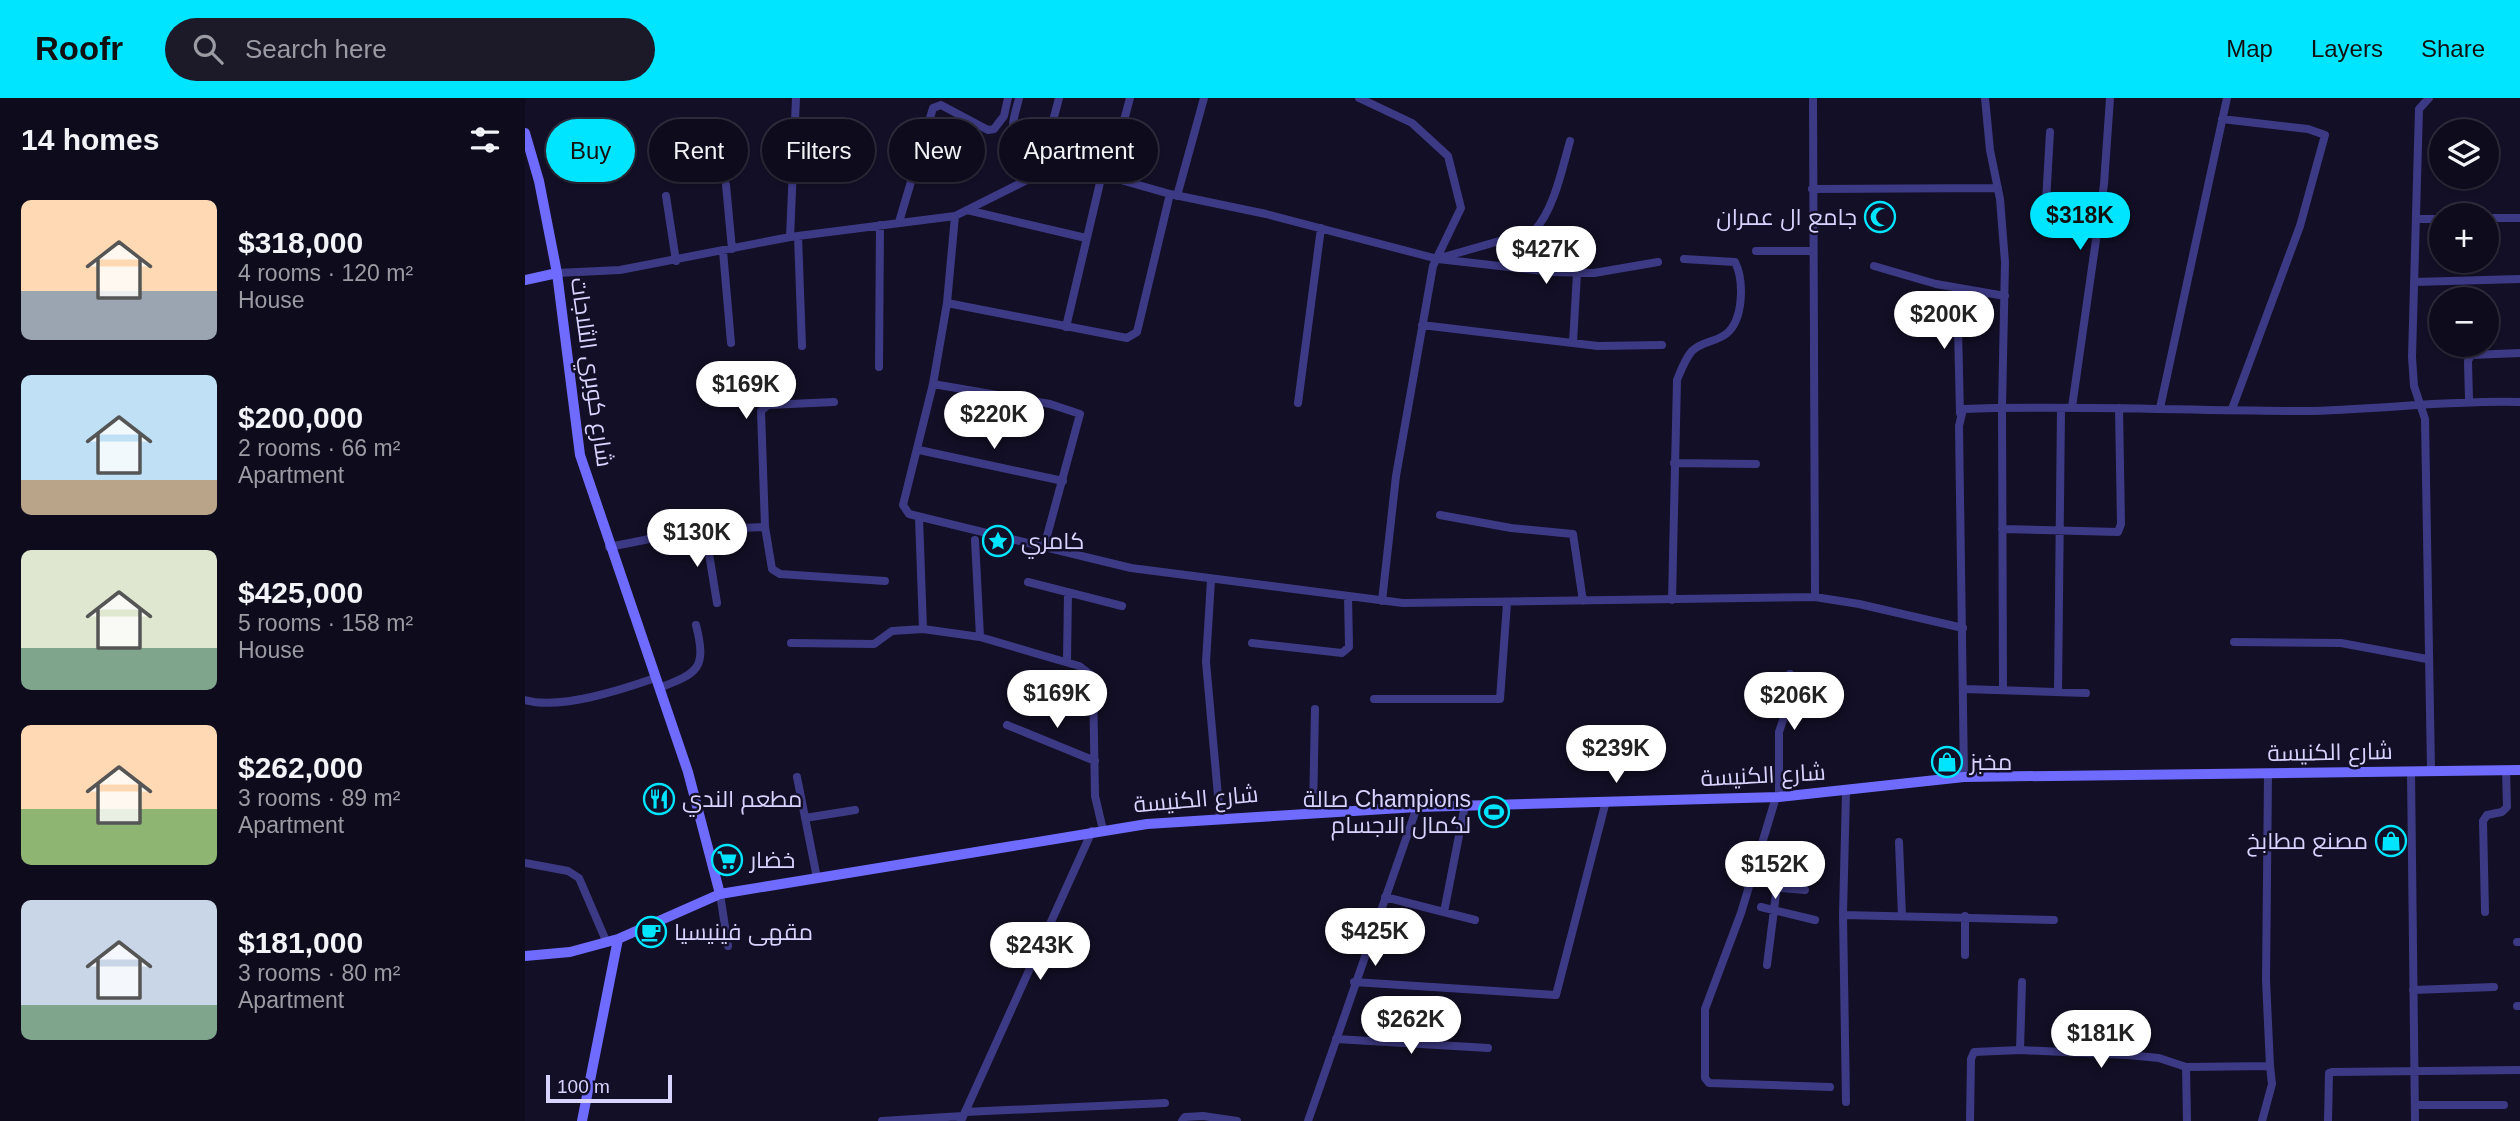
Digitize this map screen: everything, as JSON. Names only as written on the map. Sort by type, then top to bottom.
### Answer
[{"type":"main road","name":"شارع كوبري الثلاجات","points":[[525,133],[539,181],[557,273],[575,431],[587,484],[690,779],[720,894]]},
{"type":"main road","points":[[525,280],[557,273]]},
{"type":"main road","name":"شارع الكنيسة","points":[[525,956],[570,953],[613,941],[720,894],[1097,830],[1220,818],[1465,805],[1777,797],[1846,792],[1964,777],[2520,770]]},
{"type":"main road","points":[[582,1121],[613,941]]},
{"type":"street","points":[[796,98],[794,237],[803,346]]},
{"type":"street","points":[[899,222],[933,108],[941,105],[988,130],[994,129],[1004,116],[1008,98]]},
{"type":"street","points":[[1016,119],[1019,98]]},
{"type":"street","points":[[1053,119],[1059,98]]},
{"type":"street","points":[[1123,119],[1130,98]]},
{"type":"street","points":[[947,303],[1127,338],[1137,332],[1173,195],[1204,98]]},
{"type":"street","points":[[1359,98],[1412,123],[1452,161],[1461,208],[1436,259],[1422,325],[1397,477],[1381,601]]},
{"type":"street","points":[[1813,98],[1815,597]]},
{"type":"street","points":[[1985,98],[2005,262],[2001,408],[2003,690]]},
{"type":"street","points":[[2072,407],[2098,225],[2110,98]]},
{"type":"street","points":[[2160,408],[2227,98]]},
{"type":"street","points":[[2428,98],[2419,109],[2412,357],[2414,386],[2425,419],[2427,659],[2431,770]]},
{"type":"street","points":[[2222,119],[2308,129],[2325,135],[2299,226],[2232,409]]},
{"type":"street","points":[[2050,132],[2045,219],[2098,225]]},
{"type":"street","points":[[1436,259],[1534,231],[1549,203],[1570,141]]},
{"type":"street","points":[[557,273],[620,270],[794,237],[955,216],[1022,182]]},
{"type":"street","points":[[1066,327],[1086,238],[1103,182]]},
{"type":"street","points":[[1129,182],[1173,195],[1321,228],[1436,259],[1577,273],[1616,270],[1658,262]]},
{"type":"street","points":[[726,185],[731,343]]},
{"type":"street","points":[[1812,189],[1998,188]]},
{"type":"street","points":[[666,196],[676,261]]},
{"type":"street","points":[[967,209],[1086,238]]},
{"type":"street","points":[[955,216],[947,303],[919,450],[903,505],[906,512],[1131,568],[1381,601],[1507,603],[1815,597],[1860,604],[1963,628]]},
{"type":"street","points":[[2499,218],[2519,218]]},
{"type":"street","points":[[2417,219],[2429,219]]},
{"type":"street","points":[[879,367],[880,225]]},
{"type":"street","points":[[1298,402],[1321,228]]},
{"type":"street","points":[[1756,250],[1812,251]]},
{"type":"street","points":[[1672,600],[1677,380],[1690,352],[1699,345],[1725,336],[1733,327],[1740,306],[1740,276],[1735,262],[1683,259]]},
{"type":"street","points":[[1874,266],[1957,288],[2005,296]]},
{"type":"street","points":[[1573,343],[1577,273]]},
{"type":"street","points":[[2414,282],[2520,279]]},
{"type":"street","points":[[1957,288],[1964,777]]},
{"type":"street","points":[[1422,325],[1573,343],[1662,345]]},
{"type":"street","points":[[2469,400],[2468,360],[2471,355],[2520,353]]},
{"type":"street","points":[[933,384],[1050,404],[1080,414],[1044,547]]},
{"type":"street","points":[[1959,413],[1963,408],[2384,408],[2469,400],[2520,402]]},
{"type":"street","points":[[834,401],[768,405],[761,411],[765,527],[775,572],[885,581]]},
{"type":"street","points":[[2057,692],[2061,408]]},
{"type":"street","points":[[2002,529],[2113,533],[2120,529],[2119,408]]},
{"type":"street","points":[[919,450],[1063,481]]},
{"type":"street","points":[[1674,463],[1756,464]]},
{"type":"street","points":[[1440,515],[1511,528],[1573,534],[1583,601]]},
{"type":"street","points":[[919,517],[923,629]]},
{"type":"street","points":[[609,547],[659,535],[705,529],[765,527]]},
{"type":"street","points":[[705,529],[717,603]]},
{"type":"street","points":[[975,540],[980,637]]},
{"type":"street","points":[[1211,580],[1206,662],[1220,818]]},
{"type":"street","points":[[1028,582],[1122,606]]},
{"type":"street","points":[[1067,660],[1068,593]]},
{"type":"street","points":[[1252,643],[1342,653],[1347,650],[1350,642],[1348,596]]},
{"type":"street","points":[[1374,699],[1500,699],[1507,603]]},
{"type":"street","points":[[525,701],[541,705],[615,693],[690,676],[700,665],[702,650],[696,625]]},
{"type":"street","points":[[791,643],[874,644],[898,629],[923,629],[980,637],[1067,660],[1083,668],[1092,678],[1097,830],[963,1116]]},
{"type":"street","points":[[2234,642],[2341,643],[2427,659]]},
{"type":"street","points":[[1790,674],[1790,699],[1779,732],[1777,797],[1720,974],[1705,1009],[1705,1079],[1709,1083],[1830,1087]]},
{"type":"street","points":[[1963,689],[2085,693]]},
{"type":"street","points":[[1313,812],[1315,709]]},
{"type":"street","points":[[1007,725],[1095,761]]},
{"type":"street","points":[[2485,912],[2483,821],[2487,815],[2502,812],[2507,807],[2506,770]]},
{"type":"street","points":[[2411,771],[2415,1121]]},
{"type":"street","points":[[2262,1121],[2272,1084],[2266,980],[2268,774]]},
{"type":"street","points":[[797,777],[817,878]]},
{"type":"street","points":[[1846,792],[1843,915],[1846,1102]]},
{"type":"street","points":[[1354,982],[1556,995],[1606,801]]},
{"type":"street","points":[[1444,912],[1465,805]]},
{"type":"street","points":[[1308,1121],[1354,982],[1417,807]]},
{"type":"street","points":[[805,818],[855,810]]},
{"type":"street","points":[[1899,842],[1902,916]]},
{"type":"street","points":[[525,863],[568,871],[579,878],[613,941]]},
{"type":"street","points":[[1752,878],[1777,886],[1805,890]]},
{"type":"street","points":[[1767,965],[1777,886]]},
{"type":"street","points":[[720,894],[728,946]]},
{"type":"street","points":[[1385,897],[1475,920]]},
{"type":"street","points":[[1761,907],[1815,920]]},
{"type":"street","points":[[1843,915],[2053,920]]},
{"type":"street","points":[[1965,916],[1965,955]]},
{"type":"street","points":[[2020,1050],[2022,982]]},
{"type":"street","points":[[2413,990],[2494,987]]},
{"type":"street","points":[[1336,1039],[1488,1048]]},
{"type":"street","points":[[1970,1121],[1971,1059],[1974,1052],[2020,1050],[2159,1058],[2186,1067],[2270,1066]]},
{"type":"street","points":[[2186,1067],[2187,1121]]},
{"type":"street","points":[[2328,1121],[2329,1073],[2520,1070]]},
{"type":"street","points":[[882,1121],[1165,1103]]},
{"type":"street","points":[[2415,1105],[2504,1105]]},
{"type":"street","points":[[1182,1121],[1185,1117],[1203,1115],[1237,1121]]},
{"type":"place","name":"جامع ال عمران","points":[[1880,217]]},
{"type":"place","name":"كامري","points":[[998,541]]},
{"type":"place","name":"مخبز","points":[[1947,762]]},
{"type":"place","name":"مطعم الندي","points":[[659,799]]},
{"type":"place","name":"صالة Champions لكمال الاجسام","points":[[1494,812]]},
{"type":"place","name":"مصنع مطابخ","points":[[2391,841]]},
{"type":"place","name":"خضار","points":[[727,860]]},
{"type":"place","name":"مقهى فينيسيا","points":[[651,932]]}]
